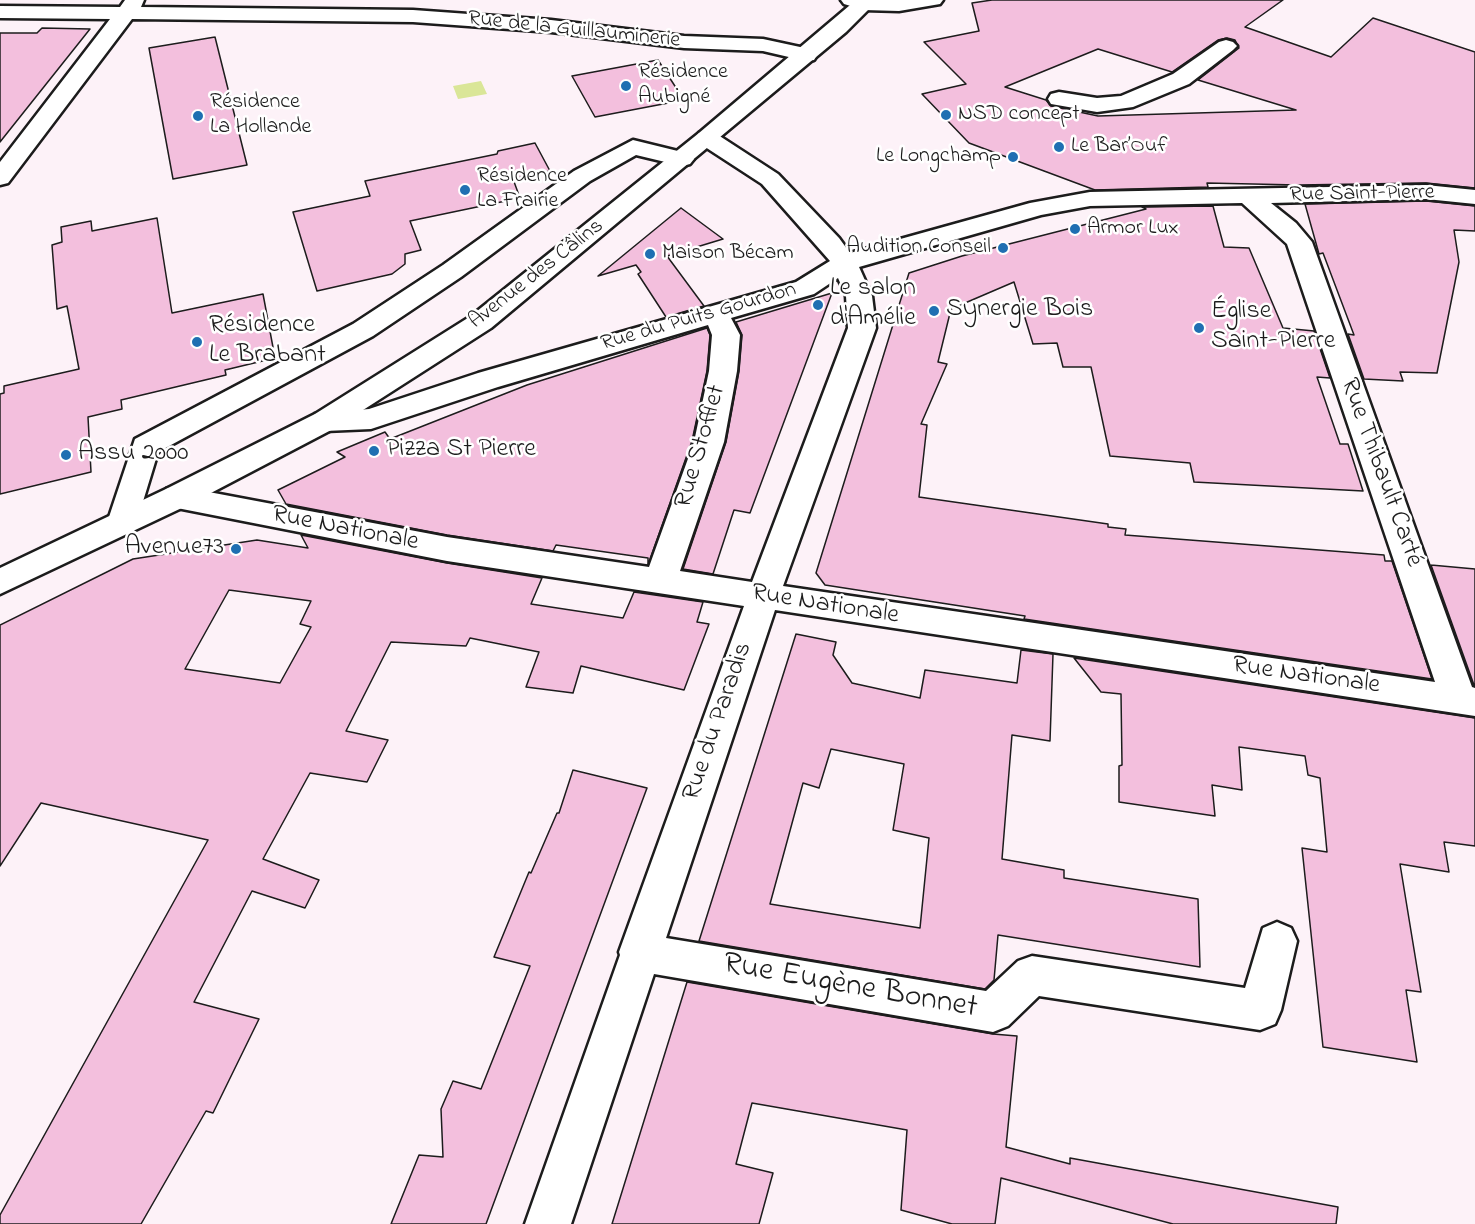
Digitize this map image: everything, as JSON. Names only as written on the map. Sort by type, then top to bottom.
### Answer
[{"type":"street","points":[[861,2],[899,5],[933,0]]},
{"type":"street","name":"Avenue des Câlins","points":[[0,582],[177,497],[325,421],[481,322],[806,55],[861,2]]},
{"type":"street","points":[[0,178],[130,6]]},
{"type":"street","name":"Rue de la Guillauminerie","points":[[0,12],[130,6],[413,16],[551,26],[668,40],[764,45],[806,55]]},
{"type":"street","points":[[1059,99],[1097,105],[1125,102],[1181,79],[1226,46]]},
{"type":"street","name":"Rue du Paradis","points":[[548,1224],[639,952],[763,597],[862,328],[859,296],[844,262],[770,179],[707,138]]},
{"type":"street","points":[[123,523],[145,446],[191,427],[308,364],[523,225],[582,176],[633,147],[682,159]]},
{"type":"street","name":"Rue Saint-Pierre","points":[[1249,197],[1426,192],[1475,197]]},
{"type":"street","name":"Rue du Puits Gourdon","points":[[325,421],[371,419],[488,380],[805,288],[844,262],[900,244],[1039,208],[1079,200],[1249,197]]},
{"type":"street","name":"Rue Thibault Carté","points":[[1249,197],[1287,228],[1299,242],[1467,701]]},
{"type":"street","name":"Rue Stofflet","points":[[660,581],[709,442],[723,371],[726,335],[715,313]]},
{"type":"street","name":"Rue Nationale","points":[[177,497],[442,559],[660,581],[1467,701]]},
{"type":"street","name":"Rue Eugène Bonnet","points":[[639,952],[993,1012],[1032,975],[1260,1010],[1277,941]]},
{"type":"shaded area","points":[[1001,1178],[1173,1224],[995,1224]]},
{"type":"green space","points":[[481,81],[487,94],[458,99],[453,86]]},
{"type":"building","points":[[992,0],[1283,0],[1245,27],[1331,57],[1373,18],[1475,52],[1475,188],[1426,183],[1298,185],[1207,183],[1208,187],[1095,190],[969,143],[922,94],[966,84],[924,42],[979,31],[972,3]],"holes":[[[1227,38],[1235,40],[1239,48],[1198,80],[1296,110],[1098,116],[1051,106],[1046,100],[1005,87],[1098,49],[1172,72],[1218,40]]]},
{"type":"building","points":[[42,28],[90,29],[0,142],[0,33],[37,33]]},
{"type":"building","name":"Résidence La Hollande","points":[[215,37],[247,165],[173,179],[149,48]]},
{"type":"building","name":"Résidence Aubigné","points":[[658,60],[684,100],[595,117],[572,76]]},
{"type":"building","points":[[535,143],[550,171],[513,179],[520,198],[410,221],[421,250],[405,254],[405,264],[392,274],[317,291],[293,212],[370,196],[365,181],[497,154],[498,151]]},
{"type":"building","points":[[1426,201],[1475,206],[1475,231],[1454,230],[1459,262],[1437,373],[1400,372],[1403,381],[1364,379],[1348,334],[1354,335],[1323,253],[1319,254],[1305,204]]},
{"type":"building","points":[[1213,206],[1224,247],[1249,248],[1283,328],[1314,331],[1330,378],[1317,377],[1340,444],[1348,444],[1363,491],[1194,482],[1190,463],[1110,456],[1091,367],[1063,367],[1057,343],[1033,344],[1014,282],[951,309],[938,362],[947,364],[921,424],[927,425],[919,497],[1108,524],[1108,527],[1126,529],[1125,535],[1384,555],[1385,561],[1392,561],[1432,679],[1024,619],[1025,616],[825,585],[816,573],[909,273],[962,256],[1146,209],[1142,207]]},
{"type":"building","name":"Maison Bécam","points":[[681,208],[723,239],[667,256],[704,306],[666,317],[638,274],[641,272],[636,265],[598,276]]},
{"type":"building","points":[[157,218],[172,313],[263,294],[275,358],[225,370],[226,375],[121,400],[122,409],[88,417],[91,472],[0,494],[0,394],[4,393],[4,386],[79,369],[67,306],[57,309],[52,245],[62,242],[61,227],[91,221],[92,231]]},
{"type":"building","points":[[832,293],[750,513],[734,510],[713,574],[683,569],[726,442],[739,371],[742,335],[736,322]]},
{"type":"building","points":[[707,328],[710,335],[707,371],[692,441],[648,565],[648,558],[556,545],[553,551],[447,535],[286,504],[278,490],[345,457],[337,452],[385,432],[390,439],[527,385]]},
{"type":"building","points":[[301,535],[447,563],[542,578],[531,604],[623,618],[634,592],[703,602],[697,622],[709,624],[684,690],[581,666],[573,693],[526,687],[539,652],[470,638],[466,646],[391,642],[346,731],[388,740],[367,782],[310,773],[263,859],[319,880],[305,908],[252,891],[194,1002],[259,1019],[213,1113],[206,1111],[141,1224],[0,1224],[0,1215],[208,840],[41,803],[0,866],[0,625],[133,559],[257,540],[308,548]],"holes":[[[229,590],[311,601],[300,624],[311,627],[280,683],[185,669]]]},
{"type":"building","points":[[1431,565],[1475,569],[1475,686],[1474,685]]},
{"type":"building","points":[[796,634],[836,642],[833,655],[852,683],[920,698],[925,670],[1017,683],[1021,650],[1053,654],[1050,741],[1012,735],[1002,859],[1064,870],[1064,878],[1198,899],[1200,967],[998,935],[994,980],[985,989],[699,941]],"holes":[[[831,749],[904,764],[893,830],[929,838],[920,928],[770,904],[803,783],[819,788]]]},
{"type":"building","points":[[1074,658],[1475,718],[1475,846],[1444,842],[1449,872],[1400,864],[1421,992],[1406,990],[1417,1062],[1323,1047],[1302,848],[1327,852],[1320,778],[1308,775],[1305,756],[1239,747],[1242,790],[1212,785],[1215,816],[1119,802],[1119,766],[1122,765],[1121,694],[1101,692]]},
{"type":"building","points":[[573,770],[647,788],[486,1224],[391,1224],[419,1155],[443,1157],[441,1109],[453,1081],[481,1089],[530,966],[494,957],[529,872],[531,873],[557,813],[559,813]]},
{"type":"building","points":[[687,982],[993,1034],[1017,1036],[1006,1147],[1070,1164],[1070,1158],[1338,1207],[1336,1224],[1173,1224],[1001,1178],[995,1224],[952,1224],[901,1210],[907,1130],[752,1103],[736,1164],[773,1173],[759,1224],[612,1224]]},
{"type":"place","name":"Résidence Aubigné","points":[[626,86]]},
{"type":"place","name":"NSD concept","points":[[946,115]]},
{"type":"place","name":"Résidence La Hollande","points":[[198,116]]},
{"type":"place","name":"Le Bar’Ouf","points":[[1059,147]]},
{"type":"place","name":"Le Longchamp","points":[[1013,157]]},
{"type":"place","name":"Résidence La Frairie","points":[[465,190]]},
{"type":"place","name":"Armor Lux","points":[[1075,229]]},
{"type":"place","name":"Audition Conseil","points":[[1003,248]]},
{"type":"place","name":"Maison Bécam","points":[[650,254]]},
{"type":"place","name":"Le salon d'Amélie","points":[[818,305]]},
{"type":"place","name":"Synergie Bois","points":[[934,311]]},
{"type":"place","name":"Église Saint-Pierre","points":[[1199,328]]},
{"type":"place","name":"Résidence Le Brabant","points":[[197,342]]},
{"type":"place","name":"Pizza St Pierre","points":[[374,451]]},
{"type":"place","name":"Assu 2000","points":[[66,455]]},
{"type":"place","name":"Avenue73","points":[[236,549]]}]
